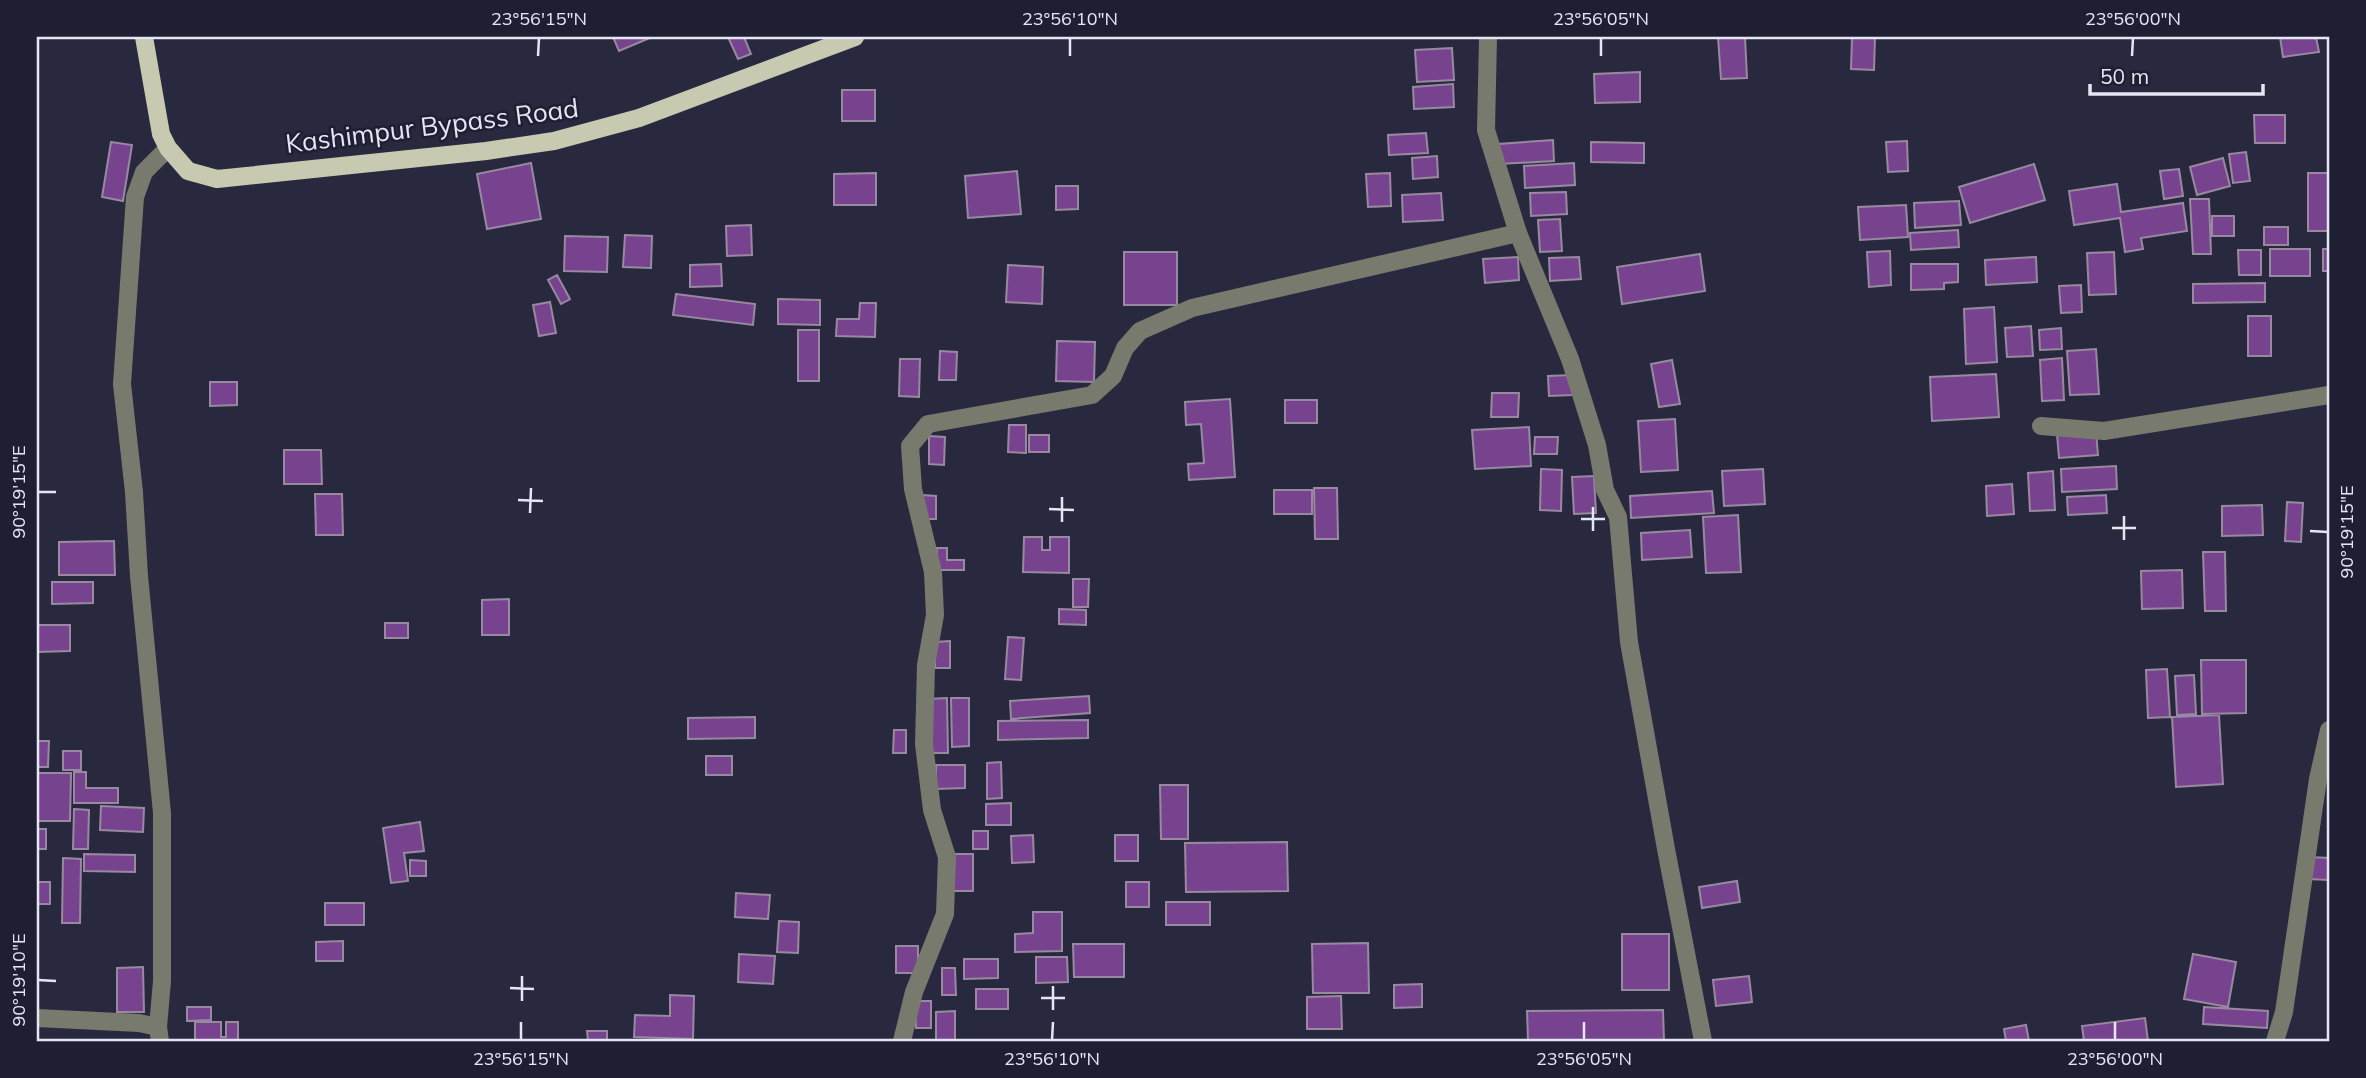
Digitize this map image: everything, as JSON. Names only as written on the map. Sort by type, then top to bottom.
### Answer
[{"type":"main road","points":[[144,37],[164,141]]},
{"type":"main road","name":"Kashimpur Bypass Road","points":[[164,141],[188,172],[218,179],[486,151],[554,141],[639,118],[855,37]]},
{"type":"street","points":[[1488,37],[1486,130],[1518,233],[1570,359],[1597,445],[1605,490],[1618,517],[1629,642],[1703,1041]]},
{"type":"street","points":[[37,1018],[139,1023],[159,1034],[162,981],[162,813],[122,384],[135,197],[144,172],[164,141]]},
{"type":"street","points":[[902,1041],[915,992],[945,914],[947,857],[932,810],[924,744],[926,665],[935,615],[933,572],[913,489],[910,446],[928,424],[1092,395],[1113,376],[1125,348],[1140,331],[1192,309],[1518,233]]},
{"type":"street","points":[[2041,426],[2104,431],[2329,395]]},
{"type":"street","points":[[2275,1041],[2284,1012],[2318,779],[2329,730]]},
{"type":"building","points":[[613,37],[652,37],[619,51]]},
{"type":"building","points":[[728,37],[744,37],[751,54],[738,59]]},
{"type":"building","points":[[1718,37],[1745,37],[1747,78],[1721,79]]},
{"type":"building","points":[[1852,37],[1875,37],[1874,70],[1851,69]]},
{"type":"building","points":[[2280,37],[2316,37],[2319,52],[2283,57]]},
{"type":"building","points":[[1452,48],[1454,80],[1417,82],[1415,50]]},
{"type":"building","points":[[1640,72],[1640,102],[1595,103],[1594,74]]},
{"type":"building","points":[[1453,84],[1454,107],[1414,109],[1413,87]]},
{"type":"building","points":[[842,90],[875,90],[875,121],[842,121]]},
{"type":"building","points":[[2254,115],[2285,115],[2285,143],[2255,143]]},
{"type":"building","points":[[1426,133],[1428,153],[1389,155],[1388,135]]},
{"type":"building","points":[[1553,140],[1554,161],[1499,164],[1498,144]]},
{"type":"building","points":[[1907,141],[1908,171],[1888,172],[1886,142]]},
{"type":"building","points":[[111,142],[132,145],[123,201],[102,197]]},
{"type":"building","points":[[1591,142],[1644,143],[1644,163],[1591,162]]},
{"type":"building","points":[[2246,152],[2250,181],[2233,183],[2229,154]]},
{"type":"building","points":[[1437,156],[1438,177],[1413,179],[1412,158]]},
{"type":"building","points":[[2223,158],[2230,186],[2197,195],[2190,167]]},
{"type":"building","points":[[531,163],[541,219],[487,229],[477,174]]},
{"type":"building","points":[[1574,163],[1575,185],[1525,188],[1524,166]]},
{"type":"building","points":[[2034,164],[2045,200],[1970,223],[1959,187]]},
{"type":"building","points":[[2179,169],[2183,196],[2164,199],[2160,171]]},
{"type":"building","points":[[1017,171],[1021,214],[968,218],[965,176]]},
{"type":"building","points":[[876,173],[876,205],[834,205],[834,174]]},
{"type":"building","points":[[1390,173],[1391,206],[1368,207],[1366,174]]},
{"type":"building","points":[[2308,173],[2329,173],[2329,231],[2308,231]]},
{"type":"building","points":[[2117,184],[2121,212],[2183,203],[2187,231],[2141,238],[2143,249],[2125,252],[2120,218],[2074,225],[2069,191]]},
{"type":"building","points":[[1056,186],[1078,186],[1078,209],[1056,210]]},
{"type":"building","points":[[1566,192],[1567,214],[1531,216],[1530,193]]},
{"type":"building","points":[[1441,193],[1443,220],[1403,222],[1402,195]]},
{"type":"building","points":[[2190,199],[2209,199],[2211,254],[2193,254]]},
{"type":"building","points":[[1959,201],[1961,225],[1915,228],[1914,203]]},
{"type":"building","points":[[1906,205],[1908,237],[1860,240],[1858,207]]},
{"type":"building","points":[[2212,216],[2234,216],[2234,236],[2212,236]]},
{"type":"building","points":[[1560,219],[1562,251],[1540,252],[1538,220]]},
{"type":"building","points":[[751,225],[752,255],[727,256],[726,226]]},
{"type":"building","points":[[2264,227],[2288,227],[2288,245],[2264,245]]},
{"type":"building","points":[[1958,230],[1959,247],[1911,250],[1910,233]]},
{"type":"building","points":[[625,235],[652,236],[651,268],[623,267]]},
{"type":"building","points":[[565,236],[608,237],[607,272],[564,271]]},
{"type":"building","points":[[2270,249],[2310,249],[2310,276],[2270,276]]},
{"type":"building","points":[[2323,249],[2329,249],[2329,271],[2323,271]]},
{"type":"building","points":[[2238,250],[2261,250],[2261,275],[2239,275]]},
{"type":"building","points":[[1890,251],[1891,285],[1869,287],[1867,252]]},
{"type":"building","points":[[1124,252],[1177,252],[1177,305],[1124,305]]},
{"type":"building","points":[[2114,252],[2116,294],[2089,295],[2087,253]]},
{"type":"building","points":[[1700,254],[1705,291],[1622,304],[1617,267]]},
{"type":"building","points":[[1518,257],[1519,280],[1485,283],[1483,259]]},
{"type":"building","points":[[1579,257],[1581,279],[1550,281],[1549,258]]},
{"type":"building","points":[[2036,257],[2037,282],[1986,285],[1985,260]]},
{"type":"building","points":[[721,264],[722,286],[690,287],[690,265]]},
{"type":"building","points":[[1911,264],[1958,264],[1958,282],[1944,283],[1944,289],[1911,290]]},
{"type":"building","points":[[1008,265],[1043,267],[1042,304],[1006,302]]},
{"type":"building","points":[[557,275],[570,299],[561,304],[548,280]]},
{"type":"building","points":[[2265,283],[2265,302],[2193,303],[2193,284]]},
{"type":"building","points":[[2081,285],[2082,312],[2061,313],[2059,286]]},
{"type":"building","points":[[676,294],[755,304],[753,325],[673,315]]},
{"type":"building","points":[[778,299],[820,300],[820,325],[778,324]]},
{"type":"building","points":[[550,302],[556,333],[539,336],[533,305]]},
{"type":"building","points":[[860,303],[876,303],[875,337],[836,336],[837,319],[859,319]]},
{"type":"building","points":[[1994,307],[1997,362],[1966,364],[1964,309]]},
{"type":"building","points":[[2248,316],[2271,316],[2271,356],[2248,356]]},
{"type":"building","points":[[2031,326],[2033,356],[2007,357],[2005,328]]},
{"type":"building","points":[[2061,328],[2062,349],[2040,350],[2039,330]]},
{"type":"building","points":[[798,330],[819,330],[819,381],[798,381]]},
{"type":"building","points":[[1057,341],[1095,342],[1094,382],[1056,381]]},
{"type":"building","points":[[2096,349],[2099,394],[2070,395],[2067,351]]},
{"type":"building","points":[[940,351],[957,352],[956,380],[939,380]]},
{"type":"building","points":[[2062,358],[2064,400],[2042,401],[2040,360]]},
{"type":"building","points":[[900,359],[920,359],[919,397],[899,396]]},
{"type":"building","points":[[1672,360],[1680,404],[1659,407],[1651,364]]},
{"type":"building","points":[[1996,374],[1999,417],[1932,421],[1930,377]]},
{"type":"building","points":[[1571,375],[1573,395],[1549,396],[1548,376]]},
{"type":"building","points":[[210,382],[237,382],[237,405],[210,406]]},
{"type":"building","points":[[1492,393],[1519,393],[1518,417],[1491,417]]},
{"type":"building","points":[[1230,399],[1235,477],[1189,480],[1188,464],[1204,463],[1201,424],[1186,425],[1185,402]]},
{"type":"building","points":[[1285,400],[1317,400],[1317,423],[1285,423]]},
{"type":"building","points":[[1675,419],[1678,470],[1641,472],[1638,421]]},
{"type":"building","points":[[1009,425],[1026,425],[1026,453],[1008,452]]},
{"type":"building","points":[[1529,427],[1531,466],[1475,469],[1472,430]]},
{"type":"building","points":[[2096,432],[2098,455],[2059,458],[2057,434]]},
{"type":"building","points":[[1029,435],[1049,435],[1049,452],[1029,452]]},
{"type":"building","points":[[929,436],[945,437],[944,465],[929,464]]},
{"type":"building","points":[[1535,437],[1558,437],[1557,454],[1534,454]]},
{"type":"building","points":[[284,450],[321,450],[322,484],[284,484]]},
{"type":"building","points":[[2116,466],[2117,489],[2062,492],[2061,469]]},
{"type":"building","points":[[1541,469],[1562,470],[1561,511],[1540,510]]},
{"type":"building","points":[[1763,469],[1765,504],[1724,506],[1722,471]]},
{"type":"building","points":[[2053,471],[2055,510],[2030,511],[2028,473]]},
{"type":"building","points":[[1594,476],[1596,513],[1574,514],[1572,477]]},
{"type":"building","points":[[2012,484],[2014,514],[1987,516],[1986,486]]},
{"type":"building","points":[[1314,488],[1337,488],[1338,539],[1315,539]]},
{"type":"building","points":[[1274,490],[1312,490],[1312,514],[1274,514]]},
{"type":"building","points":[[1712,491],[1714,513],[1631,518],[1630,496]]},
{"type":"building","points":[[315,494],[342,494],[343,535],[316,535]]},
{"type":"building","points":[[922,495],[936,496],[936,519],[922,519]]},
{"type":"building","points":[[2106,495],[2107,513],[2068,515],[2067,497]]},
{"type":"building","points":[[2287,502],[2303,503],[2301,542],[2285,541]]},
{"type":"building","points":[[2262,505],[2263,535],[2222,536],[2222,506]]},
{"type":"building","points":[[1738,515],[1741,572],[1706,573],[1703,517]]},
{"type":"building","points":[[1690,530],[1692,557],[1642,560],[1641,533]]},
{"type":"building","points":[[1024,537],[1042,537],[1042,550],[1050,550],[1050,537],[1069,537],[1069,573],[1023,572]]},
{"type":"building","points":[[114,541],[115,575],[59,575],[59,542]]},
{"type":"building","points":[[937,548],[947,548],[947,560],[964,560],[964,570],[937,570]]},
{"type":"building","points":[[2203,552],[2225,552],[2226,611],[2205,611]]},
{"type":"building","points":[[2182,570],[2183,608],[2142,609],[2141,571]]},
{"type":"building","points":[[1073,579],[1089,579],[1088,607],[1073,607]]},
{"type":"building","points":[[52,582],[93,582],[93,603],[52,604]]},
{"type":"building","points":[[509,599],[509,635],[482,635],[482,600]]},
{"type":"building","points":[[1059,609],[1086,610],[1086,625],[1059,624]]},
{"type":"building","points":[[385,623],[408,623],[408,638],[385,638]]},
{"type":"building","points":[[37,625],[70,625],[70,651],[37,652]]},
{"type":"building","points":[[1008,637],[1024,638],[1021,680],[1005,679]]},
{"type":"building","points":[[950,641],[950,668],[935,668],[935,642]]},
{"type":"building","points":[[2201,660],[2246,660],[2246,713],[2202,714]]},
{"type":"building","points":[[2167,669],[2170,717],[2148,718],[2146,670]]},
{"type":"building","points":[[2194,675],[2196,714],[2177,715],[2175,676]]},
{"type":"building","points":[[1089,696],[1090,713],[1011,719],[1010,701]]},
{"type":"building","points":[[947,698],[948,753],[927,753],[926,699]]},
{"type":"building","points":[[951,698],[969,698],[969,746],[952,747]]},
{"type":"building","points":[[2219,715],[2223,784],[2176,787],[2172,717]]},
{"type":"building","points":[[755,717],[755,738],[688,739],[688,718]]},
{"type":"building","points":[[1088,720],[1088,738],[998,740],[998,721]]},
{"type":"building","points":[[894,730],[906,730],[906,753],[893,753]]},
{"type":"building","points":[[37,741],[49,741],[48,767],[37,767]]},
{"type":"building","points":[[63,751],[81,751],[81,770],[63,770]]},
{"type":"building","points":[[706,756],[732,756],[732,775],[706,775]]},
{"type":"building","points":[[1001,762],[1002,798],[987,799],[987,763]]},
{"type":"building","points":[[936,765],[965,765],[965,788],[936,789]]},
{"type":"building","points":[[74,772],[86,772],[86,788],[118,788],[118,803],[74,803]]},
{"type":"building","points":[[37,773],[71,773],[70,821],[37,821]]},
{"type":"building","points":[[1160,785],[1188,785],[1188,839],[1161,839]]},
{"type":"building","points":[[1011,803],[1011,825],[986,825],[986,804]]},
{"type":"building","points":[[101,806],[144,808],[143,832],[100,830]]},
{"type":"building","points":[[74,809],[89,810],[88,849],[73,849]]},
{"type":"building","points":[[420,822],[424,851],[404,853],[408,881],[391,883],[383,828]]},
{"type":"building","points":[[37,829],[46,829],[46,849],[37,849]]},
{"type":"building","points":[[973,831],[988,831],[988,849],[973,849]]},
{"type":"building","points":[[1033,835],[1034,862],[1012,863],[1011,836]]},
{"type":"building","points":[[1115,835],[1138,835],[1138,861],[1115,861]]},
{"type":"building","points":[[1287,842],[1288,891],[1186,892],[1185,843]]},
{"type":"building","points":[[84,854],[135,855],[135,872],[84,871]]},
{"type":"building","points":[[951,854],[973,854],[973,891],[951,891]]},
{"type":"building","points":[[2309,857],[2329,858],[2329,880],[2308,879]]},
{"type":"building","points":[[63,858],[81,859],[80,923],[62,923]]},
{"type":"building","points":[[410,860],[426,861],[426,876],[410,876]]},
{"type":"building","points":[[1737,881],[1740,902],[1702,908],[1699,887]]},
{"type":"building","points":[[37,882],[50,882],[50,904],[37,904]]},
{"type":"building","points":[[1126,882],[1149,882],[1149,907],[1126,907]]},
{"type":"building","points":[[736,893],[770,895],[768,919],[735,917]]},
{"type":"building","points":[[1166,902],[1210,902],[1210,925],[1166,925]]},
{"type":"building","points":[[325,903],[364,903],[364,925],[325,925]]},
{"type":"building","points":[[1033,912],[1062,912],[1062,951],[1015,952],[1015,934],[1033,933]]},
{"type":"building","points":[[779,921],[799,922],[798,953],[777,952]]},
{"type":"building","points":[[1622,934],[1669,934],[1669,990],[1622,990]]},
{"type":"building","points":[[343,941],[343,961],[316,961],[316,942]]},
{"type":"building","points":[[1368,943],[1369,993],[1313,993],[1312,944]]},
{"type":"building","points":[[1073,944],[1124,944],[1124,977],[1074,977]]},
{"type":"building","points":[[896,946],[918,946],[918,973],[896,973]]},
{"type":"building","points":[[739,954],[775,956],[773,984],[738,982]]},
{"type":"building","points":[[2193,954],[2236,962],[2228,1007],[2184,999]]},
{"type":"building","points":[[1036,957],[1067,957],[1068,982],[1036,983]]},
{"type":"building","points":[[964,959],[998,959],[998,978],[964,979]]},
{"type":"building","points":[[143,967],[144,1012],[117,1012],[117,968]]},
{"type":"building","points":[[942,968],[955,968],[956,995],[942,995]]},
{"type":"building","points":[[1749,976],[1752,1002],[1716,1006],[1713,980]]},
{"type":"building","points":[[1422,984],[1422,1007],[1394,1008],[1394,985]]},
{"type":"building","points":[[976,989],[1008,989],[1008,1009],[976,1009]]},
{"type":"building","points":[[670,995],[694,996],[693,1039],[634,1037],[635,1015],[670,1016]]},
{"type":"building","points":[[1341,996],[1342,1029],[1307,1029],[1307,997]]},
{"type":"building","points":[[915,1001],[931,1001],[931,1028],[916,1028]]},
{"type":"building","points":[[187,1007],[211,1007],[211,1020],[187,1021]]},
{"type":"building","points":[[2204,1007],[2268,1011],[2267,1028],[2203,1024]]},
{"type":"building","points":[[1663,1010],[1664,1041],[1528,1041],[1527,1011]]},
{"type":"building","points":[[955,1011],[955,1041],[936,1041],[936,1012]]},
{"type":"building","points":[[2145,1018],[2148,1041],[2084,1041],[2082,1026]]},
{"type":"building","points":[[195,1022],[221,1022],[221,1037],[226,1037],[226,1022],[238,1022],[238,1041],[195,1041]]},
{"type":"building","points":[[2026,1025],[2029,1041],[2006,1041],[2004,1029]]},
{"type":"building","points":[[587,1031],[607,1031],[607,1041],[588,1041]]}]
